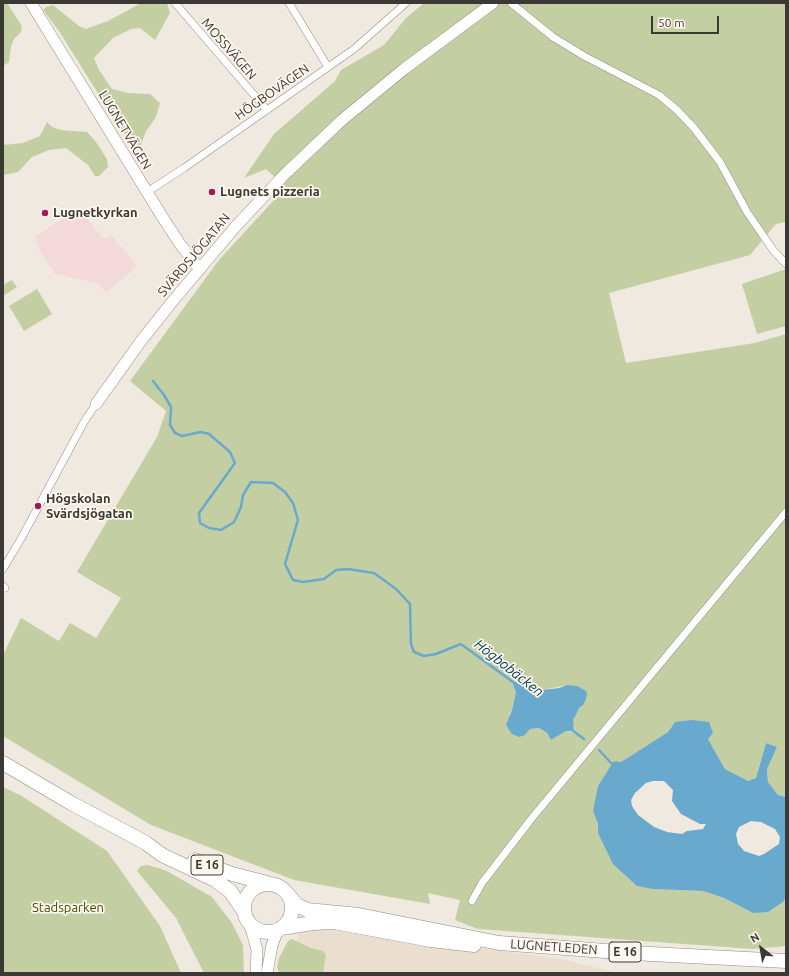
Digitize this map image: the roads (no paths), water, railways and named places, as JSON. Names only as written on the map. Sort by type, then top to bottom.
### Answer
[{"type":"highway","name":"E 16","points":[[3,757],[63,798]]},
{"type":"highway","name":"E 16","points":[[3,763],[63,798],[146,843],[162,855],[203,873],[223,885],[230,891],[243,910],[250,924],[263,932],[280,929]]},
{"type":"highway","name":"E 16","points":[[146,843],[165,848],[232,874],[279,886],[289,896]]},
{"type":"highway","points":[[243,910],[245,899],[251,890],[258,885],[269,883]]},
{"type":"highway","points":[[280,929],[286,923],[291,913],[292,904],[289,896]]},
{"type":"highway","name":"LUGNETLEDEN","points":[[289,896],[297,905],[307,910],[366,916],[499,942],[632,953],[786,961]]},
{"type":"highway","name":"LUGNETLEDEN","points":[[280,929],[313,923],[334,922],[400,935],[470,945],[499,942]]},
{"type":"highway","name":"LUGNETLEDEN","points":[[752,959],[786,954]]},
{"type":"street","name":"LUGNETVÄGEN","points":[[31,3],[146,192],[174,235],[200,269]]},
{"type":"street","name":"MOSSVÄGEN","points":[[175,3],[267,110]]},
{"type":"street","points":[[289,3],[328,67]]},
{"type":"street","name":"HÖGBOVÄGEN","points":[[146,192],[267,110],[362,43],[406,3]]},
{"type":"street","name":"SVÄRDSJÖGATAN","points":[[3,569],[84,422],[96,404],[141,341],[236,226],[285,174],[342,120],[404,68],[493,3]]},
{"type":"street","points":[[510,3],[553,37],[584,56],[659,95],[677,110],[694,128],[720,162],[747,212],[773,250],[786,264]]},
{"type":"street","points":[[472,901],[482,883],[528,824],[786,512]]},
{"type":"street","points":[[250,924],[258,950],[256,973]]},
{"type":"street","points":[[267,973],[272,945],[280,929]]},
{"type":"water","points":[[519,681],[542,690],[559,688],[567,685],[577,686],[586,691],[587,695],[584,704],[579,708],[573,719],[574,731],[566,731],[551,740],[547,733],[539,728],[530,729],[525,735],[519,737],[512,734],[506,725],[512,710],[516,692],[513,685]]},
{"type":"water","points":[[692,720],[709,722],[713,733],[708,739],[725,769],[748,781],[756,778],[766,743],[777,747],[767,769],[768,782],[778,795],[786,797],[786,896],[784,901],[768,912],[753,913],[724,898],[703,891],[653,889],[637,886],[613,864],[598,833],[598,824],[593,811],[598,786],[614,761],[621,762],[668,732],[675,722]],"holes":[[[653,781],[664,781],[673,790],[672,801],[681,814],[700,824],[706,824],[703,829],[687,831],[682,834],[667,832],[654,827],[638,815],[632,806],[631,800],[635,793],[646,783]],[[751,821],[761,822],[775,829],[780,837],[779,844],[759,856],[744,851],[738,844],[736,834],[739,827]]]},
{"type":"waterway","name":"Högbobäcken","points":[[153,381],[171,407],[170,425],[175,433],[182,436],[201,432],[209,434],[230,452],[235,463],[199,513],[200,523],[209,528],[221,530],[234,522],[241,507],[243,495],[251,482],[273,483],[285,492],[293,503],[298,520],[285,564],[293,580],[303,582],[324,579],[336,570],[348,569],[374,573],[396,589],[410,604],[411,644],[414,652],[424,656],[436,654],[461,644],[517,685]]},
{"type":"waterway","name":"Högbobäcken","points":[[572,730],[584,739]]},
{"type":"waterway","name":"Högbobäcken","points":[[599,750],[614,766]]},
{"type":"place","name":"Lugnets pizzeria","points":[[212,192]]},
{"type":"place","name":"Lugnetkyrkan","points":[[45,213]]},
{"type":"place","name":"Högskolan Svärdsjögatan","points":[[38,506]]},
{"type":"park label","name":"Stadsparken","points":[[68,908]]}]
